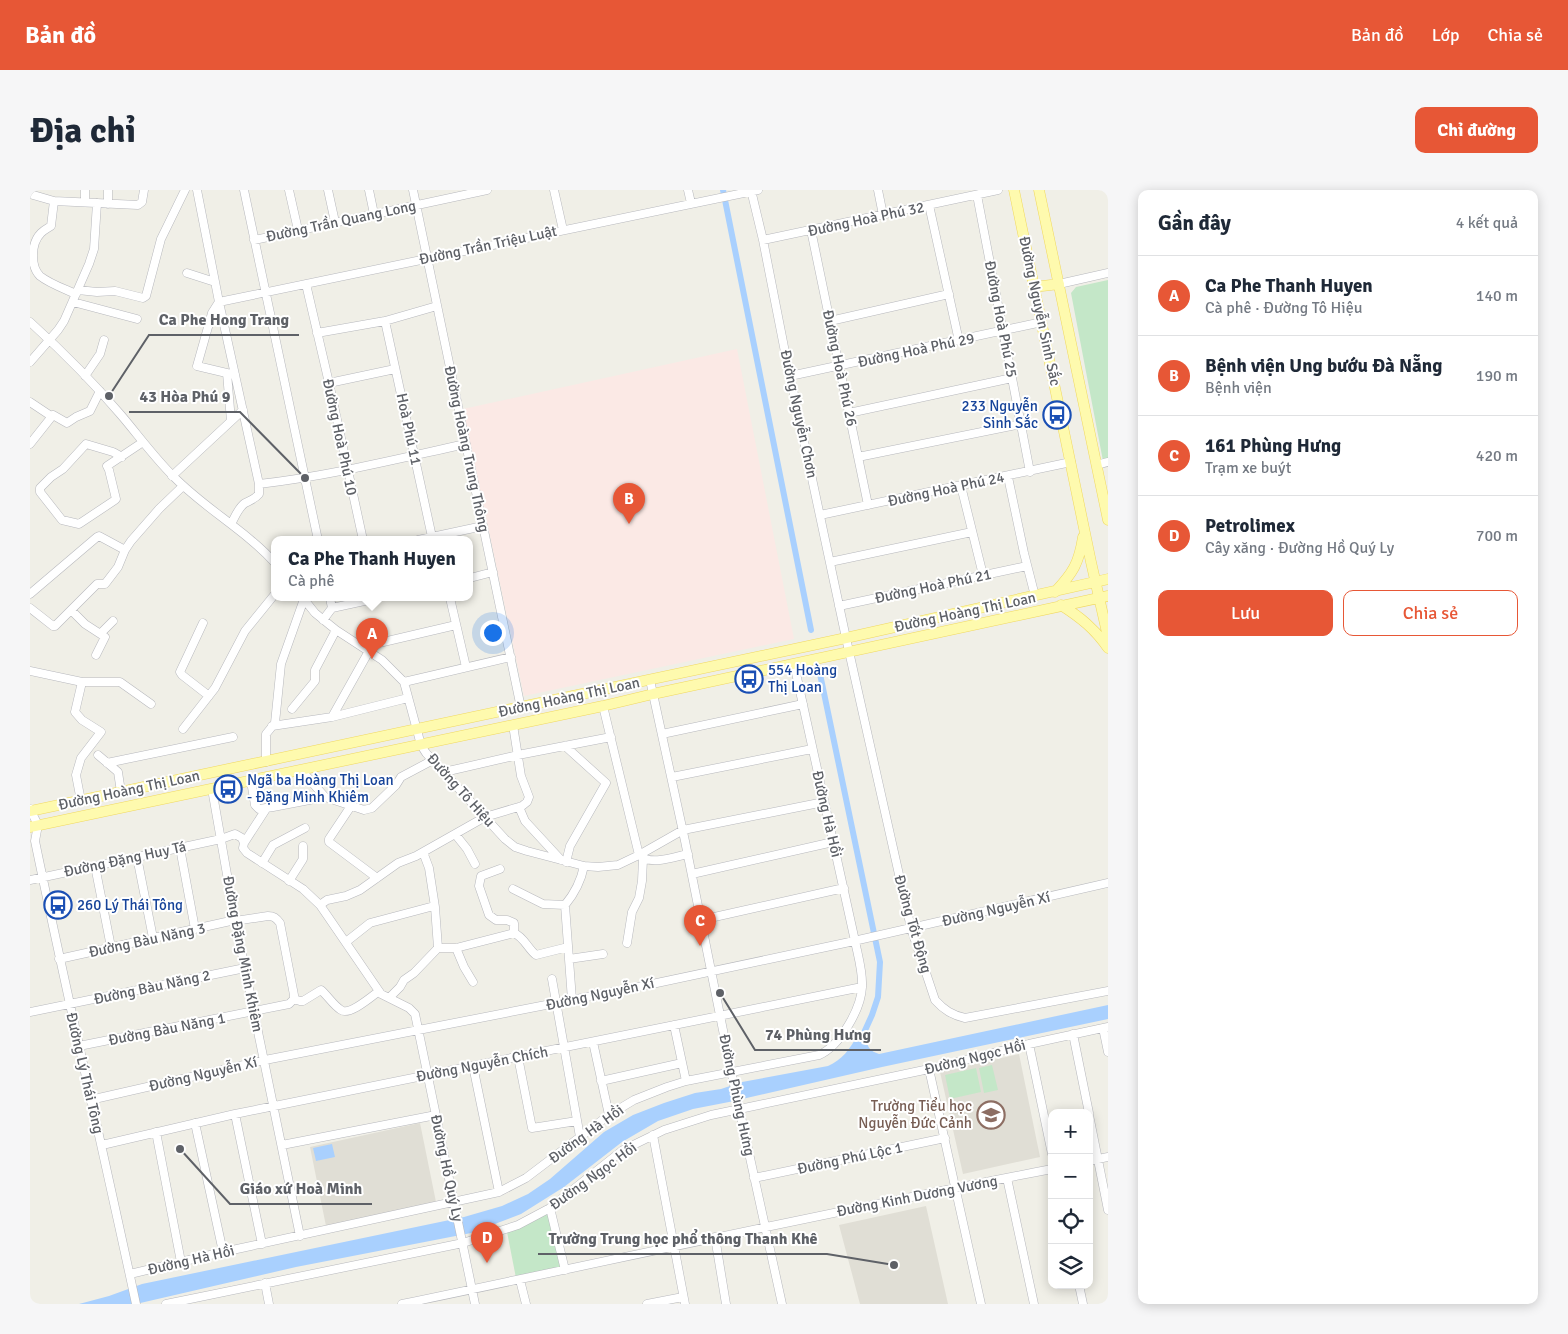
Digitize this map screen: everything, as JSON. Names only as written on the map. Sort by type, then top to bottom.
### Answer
[{"type":"main road","name":"Đường Nguyễn Sinh Sắc","points":[[1014,190],[1095,582],[1103,597],[1108,637]]},
{"type":"main road","name":"Đường Nguyễn Sinh Sắc","points":[[1039,190],[1108,520]]},
{"type":"main road","points":[[1034,287],[1059,284]]},
{"type":"main road","points":[[1055,592],[1075,569],[1081,552],[1084,529]]},
{"type":"main road","name":"Đường Hoàng Thị Loan","points":[[31,810],[521,708],[1108,579]]},
{"type":"main road","name":"Đường Hoàng Thị Loan","points":[[34,826],[421,745],[1103,597]]},
{"type":"main road","points":[[1061,605],[1087,623],[1100,636],[1108,648]]},
{"type":"street","points":[[85,190],[85,202]]},
{"type":"street","points":[[108,190],[108,204]]},
{"type":"street","points":[[30,194],[54,201],[140,204],[144,190]]},
{"type":"street","points":[[76,295],[97,292],[120,292],[143,298],[146,296],[161,239],[185,190]]},
{"type":"street","points":[[197,190],[219,302],[259,484],[260,494],[240,508],[231,524]]},
{"type":"street","points":[[244,190],[317,536]]},
{"type":"street","points":[[289,190],[298,230]]},
{"type":"street","points":[[328,190],[335,222]]},
{"type":"street","points":[[369,190],[374,214]]},
{"type":"street","name":"Đường Hoàng Trung Thông","points":[[413,190],[521,708]]},
{"type":"street","name":"Đường Trần Quang Long","points":[[254,240],[487,190]]},
{"type":"street","points":[[554,190],[563,230]]},
{"type":"street","points":[[688,190],[691,204]]},
{"type":"street","points":[[878,190],[884,215]]},
{"type":"street","name":"Đường Hoà Phú 32","points":[[763,240],[998,190]]},
{"type":"street","name":"Đường Trần Triệu Luật","points":[[219,302],[751,191]]},
{"type":"street","name":"Đường Nguyễn Chơn","points":[[751,191],[763,240],[849,652]]},
{"type":"street","name":"Đường Hoà Phú 25","points":[[977,195],[1030,472]]},
{"type":"street","points":[[54,201],[51,226],[39,236],[32,255],[36,271],[41,277],[76,295],[137,319]]},
{"type":"street","points":[[30,362],[64,321],[76,295],[94,249],[97,203]]},
{"type":"street","points":[[930,205],[959,341]]},
{"type":"street","name":"Đường Hoà Phú 26","points":[[812,230],[868,505]]},
{"type":"street","points":[[187,273],[215,282]]},
{"type":"street","points":[[1059,284],[1108,274]]},
{"type":"street","name":"Đường Hoà Phú 10","points":[[306,284],[362,536]]},
{"type":"street","points":[[830,321],[949,294]]},
{"type":"street","points":[[219,302],[212,313],[197,366],[235,375]]},
{"type":"street","points":[[317,333],[385,321],[437,306]]},
{"type":"street","name":"Hoà Phú 11","points":[[385,321],[432,536]]},
{"type":"street","points":[[30,322],[100,391],[172,476],[271,560]]},
{"type":"street","name":"Đường Hoà Phú 29","points":[[790,376],[1003,332],[1042,322]]},
{"type":"street","points":[[85,376],[100,354],[104,340]]},
{"type":"street","points":[[329,383],[395,369]]},
{"type":"street","points":[[227,373],[231,421]]},
{"type":"street","points":[[849,413],[1012,378]]},
{"type":"street","points":[[30,402],[51,416],[55,415],[68,423],[90,411],[100,391]]},
{"type":"street","points":[[172,476],[243,410]]},
{"type":"street","points":[[30,444],[51,416]]},
{"type":"street","points":[[858,457],[1021,424]]},
{"type":"street","points":[[122,457],[113,452],[86,444],[63,469],[40,488],[40,492],[62,520],[79,524],[116,499],[110,470],[107,466],[122,457],[143,442]]},
{"type":"street","points":[[259,484],[305,479],[466,444]]},
{"type":"street","name":"Đường Hoà Phú 24","points":[[820,515],[1071,462]]},
{"type":"street","points":[[1096,465],[1108,462]]},
{"type":"street","points":[[1008,476],[1035,596]]},
{"type":"street","points":[[30,608],[54,626],[97,584],[105,584],[118,567],[125,550],[138,532],[183,486]]},
{"type":"street","points":[[961,486],[983,575]]},
{"type":"street","points":[[437,536],[483,526]]},
{"type":"street","points":[[830,562],[972,532]]},
{"type":"street","points":[[30,594],[97,537],[101,537],[125,550]]},
{"type":"street","name":"Đường Hoà Phú 21","points":[[839,606],[1027,566]]},
{"type":"street","points":[[473,577],[493,572]]},
{"type":"street","points":[[183,729],[209,696],[221,677],[245,630],[271,598]]},
{"type":"street","points":[[266,762],[266,734],[275,723],[281,664],[302,601]]},
{"type":"street","points":[[305,601],[323,620],[369,651],[392,669],[404,682],[511,657]]},
{"type":"street","points":[[331,601],[332,608]]},
{"type":"street","points":[[323,620],[332,608],[363,601]]},
{"type":"street","points":[[451,601],[466,667]]},
{"type":"street","points":[[72,610],[85,624],[105,637],[96,655]]},
{"type":"street","points":[[101,633],[113,621]]},
{"type":"street","points":[[203,623],[180,672],[209,696]]},
{"type":"street","points":[[332,717],[369,651],[379,643],[456,625]]},
{"type":"street","points":[[292,709],[315,681],[316,670],[336,630]]},
{"type":"street","name":"Đường Tốt Động","points":[[849,652],[911,928],[936,1000],[943,1009],[965,1018],[1108,992]]},
{"type":"street","name":"Đường Hà Hồi","points":[[131,1278],[181,1262],[223,1252],[499,1192],[526,1178],[608,1115],[634,1100],[686,1081],[732,1076],[824,1053],[837,1041],[860,1001],[862,987],[856,941],[794,664]]},
{"type":"street","points":[[30,671],[82,682],[120,682],[151,704]]},
{"type":"street","name":"Đường Phùng Hưng","points":[[650,680],[688,854],[738,1105],[782,1304]]},
{"type":"street","points":[[80,801],[76,775],[81,758],[101,732],[82,720],[75,712],[82,682]]},
{"type":"street","name":"Đường Tô Hiệu","points":[[404,682],[421,745],[433,760],[505,839],[515,847],[563,861],[584,866],[618,865],[641,857],[683,830],[824,802]]},
{"type":"street","points":[[272,726],[332,717],[408,698]]},
{"type":"street","points":[[662,734],[802,704]]},
{"type":"street","points":[[603,706],[641,857],[642,881],[639,898],[632,912],[627,943]]},
{"type":"street","points":[[320,905],[327,900],[352,893],[398,863],[419,854],[485,817],[527,802],[529,796],[521,776],[513,725]]},
{"type":"street","points":[[107,763],[233,737]]},
{"type":"street","points":[[444,772],[611,737]]},
{"type":"street","points":[[565,746],[606,783]]},
{"type":"street","points":[[672,777],[812,749]]},
{"type":"street","points":[[98,755],[118,772],[121,792]]},
{"type":"street","points":[[301,770],[325,796],[364,810],[372,808],[396,785],[401,777],[433,760]]},
{"type":"street","points":[[519,806],[525,821],[563,861],[606,783],[621,779]]},
{"type":"street","points":[[251,780],[255,805],[259,809],[325,796]]},
{"type":"street","name":"Đường Đặng Minh Khiêm","points":[[212,789],[235,921],[300,1236]]},
{"type":"street","points":[[350,806],[328,839],[329,842],[377,878]]},
{"type":"street","points":[[266,808],[244,843],[244,850],[303,889],[320,905],[379,991]]},
{"type":"street","points":[[31,810],[34,826],[32,839]]},
{"type":"street","points":[[262,863],[273,846],[305,828]]},
{"type":"street","name":"Đường Đặng Huy Tá","points":[[30,880],[221,839],[235,834],[242,838],[244,843]]},
{"type":"street","points":[[455,834],[467,849],[475,864]]},
{"type":"street","name":"Đường Lý Thái Tông","points":[[32,839],[42,877],[90,1100],[102,1145],[136,1304]]},
{"type":"street","points":[[692,874],[833,842]]},
{"type":"street","points":[[289,881],[303,859],[303,846]]},
{"type":"street","points":[[180,848],[195,929]]},
{"type":"street","points":[[419,854],[429,868],[438,948]]},
{"type":"street","points":[[641,857],[653,861],[688,854]]},
{"type":"street","points":[[138,857],[153,938]]},
{"type":"street","points":[[96,866],[111,948]]},
{"type":"street","points":[[572,1000],[565,905],[581,879],[584,866]]},
{"type":"street","points":[[500,869],[481,876],[478,886],[489,915],[496,920],[511,920],[514,923],[514,933]]},
{"type":"street","name":"Đường Nguyễn Xí","points":[[90,1100],[265,1060],[555,1004],[856,941],[1108,883]]},
{"type":"street","points":[[701,920],[844,888]]},
{"type":"street","points":[[513,889],[543,904],[565,905]]},
{"type":"street","points":[[346,942],[370,924],[434,906]]},
{"type":"street","name":"Đường Bàu Năng 3","points":[[59,959],[195,929],[272,916],[280,923],[294,999]]},
{"type":"street","points":[[390,998],[404,980],[414,973],[438,948],[456,948],[514,933],[518,934],[536,955],[568,947]]},
{"type":"street","points":[[456,948],[473,982]]},
{"type":"street","points":[[569,959],[603,954]]},
{"type":"street","name":"Đường Bàu Năng 2","points":[[30,1012],[245,968]]},
{"type":"street","points":[[552,979],[580,1137]]},
{"type":"street","name":"Đường Nguyễn Chích","points":[[102,1145],[235,1114],[862,987]]},
{"type":"street","name":"Đường Bàu Năng 1","points":[[79,1046],[255,1012],[289,1004],[294,999],[303,1001],[321,990],[342,1011],[347,1012],[379,991]]},
{"type":"street","name":"Đường Hồ Quý Ly","points":[[379,991],[383,997],[390,998],[412,1011],[417,1019],[475,1304]]},
{"type":"street","points":[[674,1025],[686,1081]]},
{"type":"street","points":[[1105,1027],[1108,1052]]},
{"type":"street","name":"Đường Ngọc Hồi","points":[[166,1304],[462,1241],[518,1225],[550,1208],[624,1150],[679,1124],[738,1105],[928,1069],[1105,1027]]},
{"type":"street","points":[[1073,1034],[1088,1109]]},
{"type":"street","points":[[593,1042],[608,1115]]},
{"type":"street","points":[[1029,1044],[1048,1135]]},
{"type":"street","points":[[518,1057],[532,1128],[577,1121]]},
{"type":"street","points":[[601,1081],[682,1063]]},
{"type":"street","points":[[473,1066],[499,1192]]},
{"type":"street","points":[[928,1069],[981,1304]]},
{"type":"street","points":[[235,1114],[262,1244]]},
{"type":"street","points":[[282,1145],[436,1115]]},
{"type":"street","points":[[195,1123],[223,1252]]},
{"type":"street","points":[[156,1132],[181,1262]]},
{"type":"street","points":[[1093,1134],[1108,1210]]},
{"type":"street","points":[[648,1304],[684,1301],[653,1135]]},
{"type":"street","name":"Đường Phú Lộc 1","points":[[754,1178],[945,1138]]},
{"type":"street","points":[[1093,1160],[1108,1157]]},
{"type":"street","name":"Đường Kinh Dương Vương","points":[[402,1304],[428,1301],[715,1237],[1048,1171]]},
{"type":"street","points":[[1007,1178],[1034,1304]]},
{"type":"street","points":[[550,1208],[565,1270]]},
{"type":"street","points":[[715,1237],[726,1304]]},
{"type":"street","points":[[520,1280],[526,1304]]},
{"type":"street","points":[[265,1283],[269,1304]]},
{"type":"street","points":[[1080,1289],[1083,1304]]},
{"type":"shaded area","points":[[737,349],[794,639],[524,696],[463,409]]},
{"type":"shaded area","name":"Trường Tiểu học Nguyễn Đức Cảnh","points":[[1019,1054],[1040,1157],[963,1174],[940,1072]]},
{"type":"shaded area","points":[[420,1123],[436,1202],[326,1226],[310,1147]]},
{"type":"shaded area","points":[[926,1206],[948,1304],[860,1304],[839,1225]]},
{"type":"green space","points":[[1108,280],[1108,461],[1103,461],[1071,293],[1076,287]]},
{"type":"green space","points":[[992,1065],[998,1090],[984,1093],[979,1068]]},
{"type":"green space","points":[[976,1068],[981,1092],[950,1099],[945,1075]]},
{"type":"green space","points":[[550,1208],[565,1270],[516,1278],[507,1232]]},
{"type":"water","points":[[1108,1005],[1108,1019],[693,1109],[658,1121],[622,1142],[564,1187],[521,1214],[471,1233],[296,1267],[136,1304],[79,1304],[142,1284],[464,1217],[502,1206],[528,1194],[550,1179],[604,1132],[633,1115],[695,1093],[828,1066],[845,1054],[857,1036],[866,1039],[870,1049],[879,1054]]},
{"type":"water","points":[[332,1144],[335,1157],[316,1161],[313,1148]]},
{"type":"waterway","points":[[723,190],[811,630]]},
{"type":"waterway","points":[[820,674],[880,962],[878,997],[862,1037]]},
{"type":"place","name":"Ca Phe Hong Trang","points":[[109,396]]},
{"type":"place","name":"233 Nguyễn Sinh Sắc","points":[[1057,415]]},
{"type":"place","name":"43 Hòa Phú 9","points":[[305,478]]},
{"type":"place","name":"Bệnh viện Ung bướu Đà Nẵng","points":[[629,524]]},
{"type":"place","name":"Ca Phe Thanh Huyen","points":[[372,659]]},
{"type":"place","name":"554 Hoàng Thị Loan","points":[[749,679]]},
{"type":"place","name":"Ngã ba Hoàng Thị Loan - Đặng Minh Khiêm","points":[[228,789]]},
{"type":"place","name":"260 Lý Thái Tông","points":[[58,905]]},
{"type":"place","name":"161 Phùng Hưng","points":[[700,946]]},
{"type":"place","name":"74 Phùng Hưng","points":[[720,993]]},
{"type":"place","name":"Trường Tiểu học Nguyễn Đức Cảnh","points":[[991,1115]]},
{"type":"place","name":"Giáo xứ Hoà Minh","points":[[180,1149]]},
{"type":"place","name":"Petrolimex","points":[[487,1263]]},
{"type":"place","name":"Trường Trung học phổ thông Thanh Khê","points":[[894,1265]]}]
